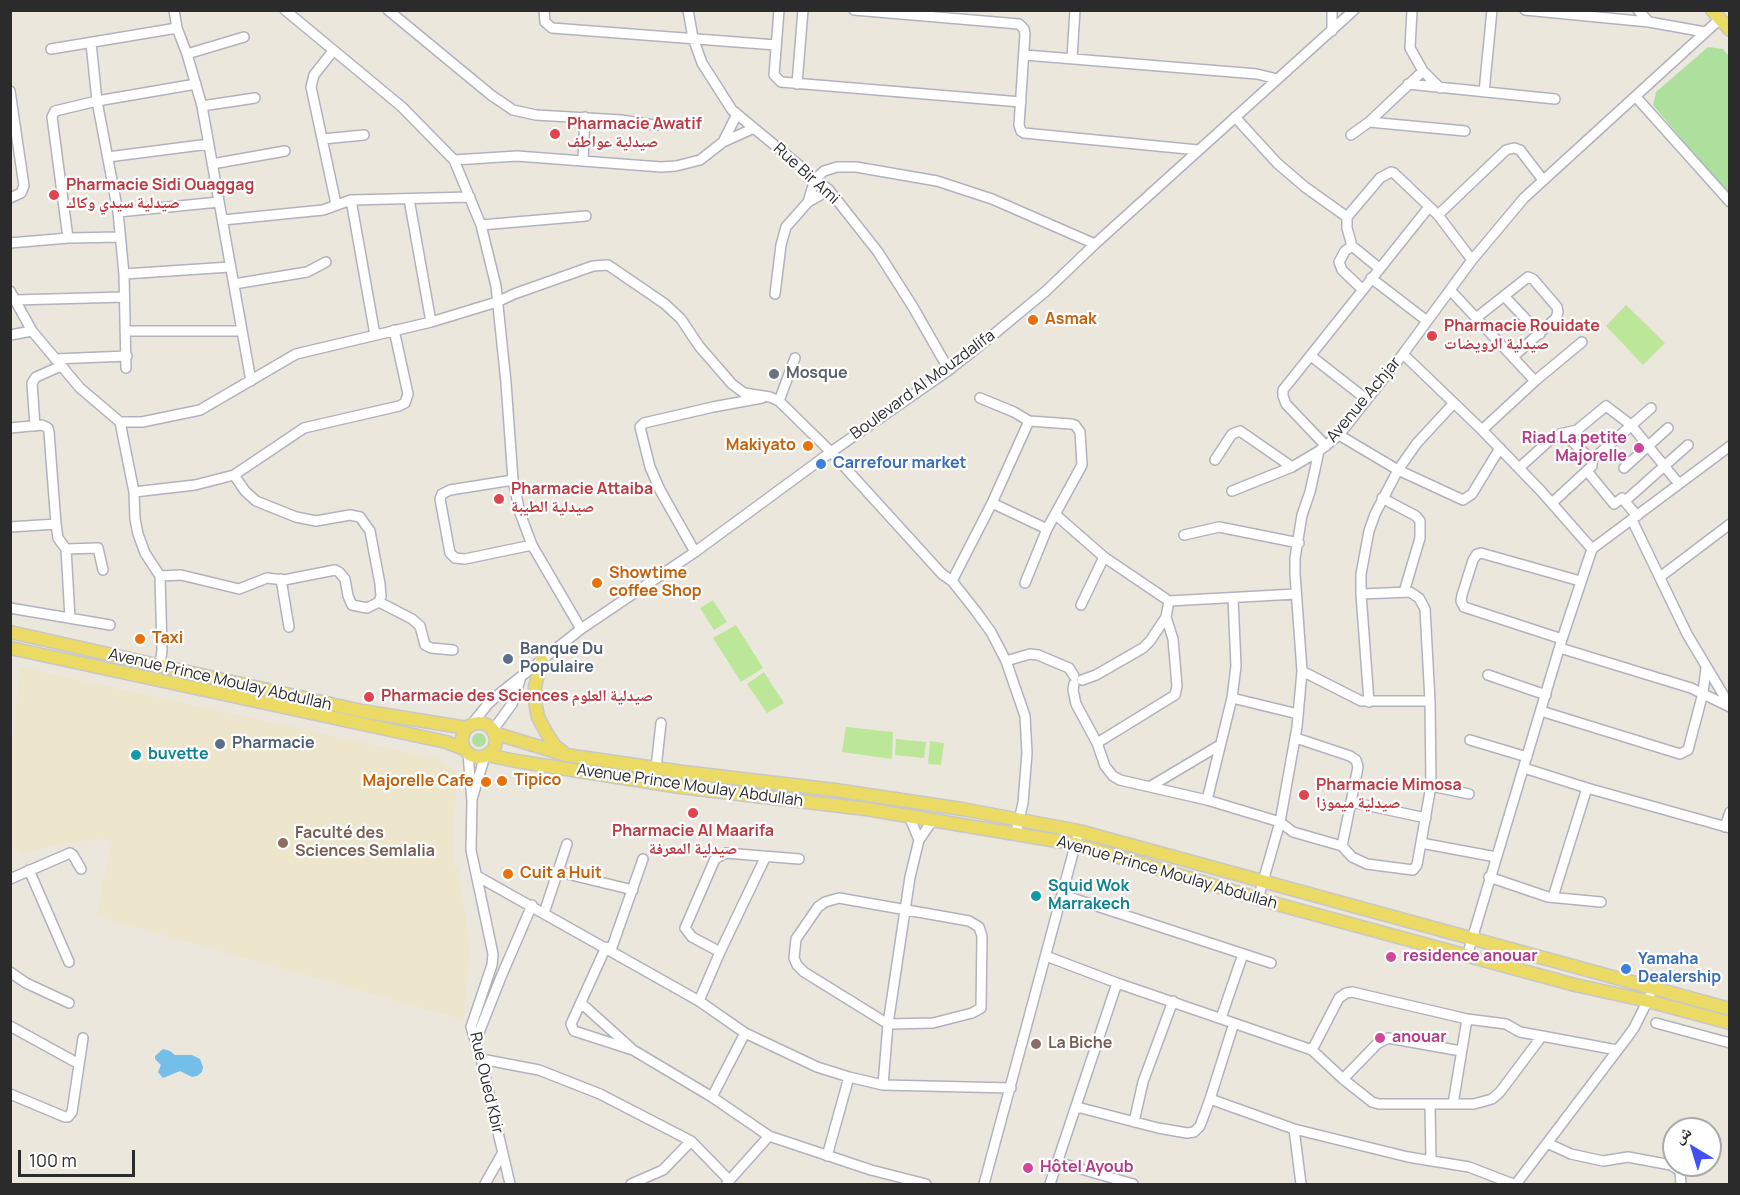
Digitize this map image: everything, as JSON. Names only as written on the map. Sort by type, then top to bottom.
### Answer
[{"type":"main road","points":[[1716,15],[1730,30]]},
{"type":"main road","name":"Avenue Prince Moulay Abdullah","points":[[10,632],[362,711],[469,726]]},
{"type":"main road","name":"Avenue Prince Moulay Abdullah","points":[[10,648],[446,742],[466,751]]},
{"type":"main road","points":[[542,661],[535,686],[538,717],[555,746],[566,755]]},
{"type":"main road","points":[[484,723],[494,732],[496,743],[486,755],[476,757],[466,751],[462,738],[469,726],[484,723]]},
{"type":"main road","name":"Avenue Prince Moulay Abdullah","points":[[494,732],[566,755],[962,809],[1258,899],[1575,985],[1648,1000],[1730,1023]]},
{"type":"main road","name":"Avenue Prince Moulay Abdullah","points":[[486,755],[680,787],[866,808],[933,820],[1079,831],[1730,1009]]},
{"type":"street","points":[[174,10],[177,28],[202,106],[251,381]]},
{"type":"street","points":[[388,10],[513,110],[536,115],[674,125]]},
{"type":"street","points":[[544,10],[545,22],[552,28],[776,45]]},
{"type":"street","name":"Rue Bir Ami","points":[[688,10],[693,38],[702,63],[736,116],[829,190],[878,252],[949,370]]},
{"type":"street","points":[[779,10],[774,75],[781,82],[1021,102]]},
{"type":"street","points":[[797,84],[802,10]]},
{"type":"street","points":[[854,10],[1019,24],[1024,29],[1019,129],[1024,133],[1198,150]]},
{"type":"street","points":[[1072,58],[1075,10]]},
{"type":"street","points":[[1332,10],[1332,31]]},
{"type":"street","name":"Boulevard Al Mouzdalifa","points":[[469,726],[488,704],[581,628],[695,552],[831,452],[949,370],[1046,291],[1198,150],[1332,31],[1345,14],[1354,10]]},
{"type":"street","points":[[1412,10],[1410,48],[1423,71],[1440,88]]},
{"type":"street","points":[[1484,92],[1492,10]]},
{"type":"street","points":[[1525,10],[1649,22],[1706,32]]},
{"type":"street","points":[[1638,10],[1649,22]]},
{"type":"street","points":[[291,12],[333,51],[402,107],[454,160],[481,225],[496,286],[513,480],[520,513],[532,545],[581,628]]},
{"type":"street","name":"Avenue Achjar","points":[[1258,899],[1280,822],[1296,738],[1302,671],[1294,574],[1302,515],[1322,449],[1339,435],[1404,354],[1500,225],[1543,180],[1706,32],[1716,15]]},
{"type":"street","points":[[51,49],[177,28]]},
{"type":"street","points":[[187,54],[244,37]]},
{"type":"street","points":[[91,43],[97,101],[118,212],[124,274],[126,368]]},
{"type":"street","points":[[333,51],[317,70],[312,81],[336,204]]},
{"type":"street","points":[[1024,55],[1257,74],[1278,79]]},
{"type":"street","points":[[1351,135],[1369,122],[1423,71]]},
{"type":"street","points":[[68,238],[52,114],[57,109],[196,84]]},
{"type":"street","points":[[1408,84],[1555,99]]},
{"type":"street","points":[[10,91],[24,186],[21,193],[10,198]]},
{"type":"street","points":[[1636,97],[1730,202]]},
{"type":"street","points":[[202,106],[255,98]]},
{"type":"street","points":[[723,142],[736,116]]},
{"type":"street","points":[[583,160],[585,117]]},
{"type":"street","points":[[1235,117],[1277,163],[1347,217]]},
{"type":"street","points":[[1369,122],[1465,131]]},
{"type":"street","points":[[454,160],[517,156],[661,167],[676,166],[700,160],[723,142],[752,129]]},
{"type":"street","points":[[323,139],[364,135]]},
{"type":"street","points":[[108,157],[209,144]]},
{"type":"street","points":[[1438,215],[1506,150],[1514,148],[1520,150],[1543,180]]},
{"type":"street","points":[[212,164],[285,151]]},
{"type":"street","points":[[808,202],[815,179],[824,171],[837,167],[856,167],[937,182],[992,199],[1095,244]]},
{"type":"street","points":[[1379,268],[1352,246],[1347,228],[1347,217],[1380,178],[1391,172],[1438,215],[1472,260]]},
{"type":"street","points":[[775,294],[783,234],[792,219],[808,202],[829,190]]},
{"type":"street","points":[[223,220],[323,210],[351,200],[470,197]]},
{"type":"street","points":[[409,199],[431,322]]},
{"type":"street","points":[[351,200],[375,335]]},
{"type":"street","points":[[118,212],[219,202]]},
{"type":"street","points":[[1232,490],[1293,467],[1322,449],[1286,404],[1283,390],[1430,207]]},
{"type":"street","points":[[481,225],[586,216]]},
{"type":"street","points":[[10,243],[68,238],[120,237]]},
{"type":"street","points":[[1352,246],[1345,251],[1339,262],[1342,270],[1363,290]]},
{"type":"street","points":[[234,284],[307,272],[326,262]]},
{"type":"street","points":[[120,422],[142,422],[200,410],[296,354],[431,322],[497,302],[593,266],[608,265],[681,318],[699,346],[732,384],[744,393],[775,399],[831,452],[942,574],[952,581],[991,632],[1006,661],[1025,716],[1027,753],[1023,803],[1018,827]]},
{"type":"street","points":[[124,274],[230,267]]},
{"type":"street","points":[[1476,318],[1528,277],[1533,279],[1557,307],[1558,312],[1556,318],[1513,357]]},
{"type":"street","points":[[1371,278],[1427,321]]},
{"type":"street","points":[[10,291],[32,331],[58,363],[80,388],[120,422],[134,492],[138,534],[145,553],[160,576],[162,650],[160,666]]},
{"type":"street","points":[[1451,291],[1535,381]]},
{"type":"street","points":[[1504,296],[1540,334]]},
{"type":"street","points":[[15,300],[124,297]]},
{"type":"street","points":[[134,492],[195,484],[234,475],[304,428],[405,403],[408,394],[394,330]]},
{"type":"street","points":[[10,335],[32,331]]},
{"type":"street","points":[[125,331],[242,331]]},
{"type":"street","points":[[1482,430],[1581,342]]},
{"type":"street","points":[[1404,354],[1500,448],[1592,549]]},
{"type":"street","points":[[35,426],[32,383],[36,377],[58,363],[127,356]]},
{"type":"street","points":[[1311,356],[1366,399]]},
{"type":"street","points":[[775,399],[795,358]]},
{"type":"street","points":[[980,398],[1029,421],[1071,424],[1075,425],[1080,432],[1082,465],[1047,529],[1025,584]]},
{"type":"street","points":[[695,552],[660,490],[650,467],[640,427],[644,423],[713,407],[775,399]]},
{"type":"street","points":[[1369,702],[1361,574],[1369,531],[1382,498],[1398,470],[1417,443],[1454,403]]},
{"type":"street","points":[[1519,468],[1558,434],[1577,430],[1606,406],[1631,425],[1679,484]]},
{"type":"street","points":[[1551,503],[1587,471],[1592,465],[1592,460],[1651,408]]},
{"type":"street","points":[[952,581],[992,503],[1029,421]]},
{"type":"street","points":[[10,428],[45,426],[49,432],[58,538],[66,549],[70,618]]},
{"type":"street","points":[[1624,468],[1668,428]]},
{"type":"street","points":[[1215,460],[1232,434],[1240,431],[1293,467]]},
{"type":"street","points":[[1564,434],[1592,460]]},
{"type":"street","points":[[1339,435],[1398,470],[1463,500],[1472,494],[1500,448]]},
{"type":"street","points":[[1625,501],[1688,445]]},
{"type":"street","points":[[1467,956],[1580,581],[1592,549],[1730,446]]},
{"type":"street","points":[[1587,471],[1614,504],[1622,498],[1625,501],[1706,668],[1730,706]]},
{"type":"street","points":[[160,576],[190,577],[239,589],[261,579],[281,579],[335,570],[345,579],[352,605],[367,608],[379,602],[380,584],[370,531],[360,517],[350,515],[316,521],[296,517],[256,501],[245,491],[234,475]]},
{"type":"street","points":[[513,480],[450,490],[442,494],[440,499],[450,553],[455,558],[465,559],[532,545]]},
{"type":"street","points":[[1382,498],[1416,516],[1420,521],[1420,538],[1404,592]]},
{"type":"street","points":[[992,503],[1047,529]]},
{"type":"street","points":[[1056,515],[1104,557],[1169,601],[1296,594]]},
{"type":"street","points":[[10,527],[56,524]]},
{"type":"street","points":[[1660,577],[1730,524]]},
{"type":"street","points":[[1184,535],[1219,527],[1299,543]]},
{"type":"street","points":[[66,549],[98,548],[103,570]]},
{"type":"street","points":[[1580,581],[1482,553],[1477,554],[1473,560],[1461,601],[1464,607],[1681,684],[1730,706]]},
{"type":"street","points":[[1081,605],[1104,557]]},
{"type":"street","points":[[281,579],[289,627]]},
{"type":"street","points":[[1077,680],[1073,690],[1076,704],[1097,742],[1105,766],[1113,776],[1120,780],[1207,800],[1280,822],[1301,836],[1342,846],[1352,857],[1367,864],[1410,870],[1417,866],[1431,786],[1430,701],[1425,609],[1415,594],[1404,592],[1361,594]]},
{"type":"street","points":[[1207,800],[1232,698],[1236,666],[1233,598]]},
{"type":"street","points":[[1077,680],[1096,675],[1143,648],[1166,617],[1169,601]]},
{"type":"street","points":[[379,602],[412,619],[420,626],[425,645],[431,648],[453,650]]},
{"type":"street","points":[[10,608],[110,625]]},
{"type":"street","points":[[1097,742],[1175,695],[1177,686],[1173,639],[1166,617]]},
{"type":"street","points":[[1006,661],[1030,654],[1038,655],[1069,668],[1077,680]]},
{"type":"street","points":[[1541,711],[1680,754],[1688,750],[1703,693],[1706,668]]},
{"type":"street","points":[[1302,671],[1361,701],[1430,701]]},
{"type":"street","points":[[1488,675],[1546,695]]},
{"type":"street","name":"Boulevard Al Mouzdalifa","points":[[494,732],[512,704],[520,680]]},
{"type":"street","points":[[1232,698],[1298,714]]},
{"type":"street","points":[[656,768],[661,723]]},
{"type":"street","points":[[1296,738],[1356,760],[1358,767],[1342,846]]},
{"type":"street","points":[[1470,740],[1527,757]]},
{"type":"street","points":[[1151,786],[1220,745]]},
{"type":"street","name":"Rue Oued Kbir","points":[[466,751],[472,801],[471,850],[493,954],[492,966],[471,1027],[482,1059],[510,1185]]},
{"type":"street","name":"Rue Oued Kbir","points":[[472,801],[486,755]]},
{"type":"street","points":[[1524,768],[1727,828],[1730,812]]},
{"type":"street","points":[[1431,786],[1469,794]]},
{"type":"street","points":[[1553,897],[1587,788]]},
{"type":"street","points":[[1351,802],[1426,818]]},
{"type":"street","points":[[909,816],[919,840]]},
{"type":"street","points":[[883,1085],[888,1024],[904,909],[919,840],[933,820]]},
{"type":"street","points":[[984,1185],[1079,831]]},
{"type":"street","points":[[1421,843],[1496,857]]},
{"type":"street","points":[[544,913],[567,844]]},
{"type":"street","points":[[10,879],[69,853],[73,855],[81,869]]},
{"type":"street","points":[[720,952],[692,937],[686,928],[715,859],[726,853],[799,859]]},
{"type":"street","points":[[699,1001],[765,858]]},
{"type":"street","points":[[633,1050],[574,1031],[571,1024],[609,949],[643,859]]},
{"type":"street","points":[[29,870],[69,962]]},
{"type":"street","points":[[559,872],[633,890]]},
{"type":"street","points":[[477,876],[699,1001],[745,1033],[808,1062],[849,1077],[883,1085],[1011,1088]]},
{"type":"street","points":[[1489,878],[1533,893],[1601,902]]},
{"type":"street","points":[[1063,895],[1271,963]]},
{"type":"street","points":[[839,898],[969,921],[979,927],[982,936],[981,1008],[972,1013],[933,1023],[888,1024],[804,972],[794,958],[796,939],[818,907],[831,899],[839,898]]},
{"type":"street","points":[[476,1040],[532,905]]},
{"type":"street","points":[[1221,1018],[1242,954]]},
{"type":"street","points":[[1046,956],[1117,983],[1312,1050],[1342,1079],[1372,1102],[1386,1105],[1474,1104],[1492,1099],[1500,1092],[1542,1036]]},
{"type":"street","points":[[10,972],[26,983],[69,1003]]},
{"type":"street","points":[[1050,1185],[1117,983]]},
{"type":"street","points":[[1210,1099],[1294,1129],[1431,1161],[1469,1167],[1514,1185],[1634,1028],[1653,988]]},
{"type":"street","points":[[1312,1050],[1339,998],[1352,992],[1467,1018],[1506,1024],[1520,1032],[1617,1050]]},
{"type":"street","points":[[1134,1122],[1143,1082],[1173,1001]]},
{"type":"street","points":[[581,1003],[633,1050],[712,1097],[770,1136],[827,1156],[926,1184]]},
{"type":"street","points":[[1453,1104],[1467,1018]]},
{"type":"street","points":[[1077,1107],[1134,1122],[1190,1133],[1200,1126],[1234,1023]]},
{"type":"street","points":[[1656,1023],[1730,1043]]},
{"type":"street","points":[[10,1026],[79,1064]]},
{"type":"street","points":[[712,1097],[745,1033]]},
{"type":"street","points":[[10,1094],[68,1117],[72,1112],[82,1038]]},
{"type":"street","points":[[1342,1079],[1377,1044],[1388,1038],[1461,1051]]},
{"type":"street","points":[[482,1059],[539,1070],[600,1094],[692,1142],[727,1182],[770,1136]]},
{"type":"street","points":[[827,1156],[849,1077]]},
{"type":"street","points":[[1430,1105],[1431,1161]]},
{"type":"street","points":[[1294,1129],[1301,1185]]},
{"type":"street","points":[[631,1185],[663,1170],[692,1142]]},
{"type":"street","points":[[1547,1143],[1571,1154],[1603,1161],[1628,1157],[1671,1165],[1680,1172],[1681,1185]]},
{"type":"street","points":[[485,1185],[502,1154]]},
{"type":"street","points":[[1057,1162],[1133,1185]]},
{"type":"shaded area","name":"Faculté des Sciences Semlalia","points":[[20,667],[443,760],[457,774],[453,849],[455,866],[459,869],[470,953],[463,1020],[96,916],[112,841],[100,839],[22,852],[11,844],[11,760]]},
{"type":"green space","points":[[1708,47],[1723,49],[1729,56],[1729,196],[1653,105],[1656,92]]},
{"type":"green space","points":[[1626,305],[1665,343],[1643,365],[1606,326]]},
{"type":"green space","points":[[713,600],[727,622],[714,630],[700,608]]},
{"type":"green space","points":[[736,625],[763,668],[741,682],[713,638]]},
{"type":"green space","points":[[764,672],[784,703],[767,713],[747,684]]},
{"type":"green space","points":[[846,727],[893,732],[892,759],[842,752]]},
{"type":"green space","points":[[476,733],[482,733],[486,740],[482,747],[476,747],[472,743],[472,737]]},
{"type":"green space","points":[[896,739],[926,742],[924,758],[895,755]]},
{"type":"green space","points":[[930,741],[944,743],[941,765],[928,764]]},
{"type":"water","points":[[163,1049],[175,1055],[192,1055],[200,1059],[202,1072],[192,1077],[180,1071],[163,1078],[158,1072],[161,1065],[155,1056]]},
{"type":"place","name":"Pharmacie Awatif صيدلية عواطف","points":[[555,134]]},
{"type":"place","name":"Pharmacie Sidi Ouaggag صيدلية سيدي وكاك","points":[[54,195]]},
{"type":"place","name":"Asmak","points":[[1033,320]]},
{"type":"place","name":"Pharmacie Rouidate صيدلية الرويضات","points":[[1432,336]]},
{"type":"place","name":"Mosque","points":[[774,374]]},
{"type":"place","name":"Makiyato","points":[[808,446]]},
{"type":"place","name":"Riad La petite Majorelle","points":[[1639,448]]},
{"type":"place","name":"Carrefour market","points":[[821,464]]},
{"type":"place","name":"Pharmacie Attaiba صيدلية الطيبة","points":[[499,499]]},
{"type":"place","name":"Showtime coffee Shop","points":[[597,583]]},
{"type":"place","name":"Taxi","points":[[140,639]]},
{"type":"place","name":"Banque Du Populaire","points":[[508,659]]},
{"type":"place","name":"Pharmacie des Sciences صيدلية العلوم","points":[[369,697]]},
{"type":"place","name":"Pharmacie","points":[[220,744]]},
{"type":"place","name":"buvette","points":[[136,755]]},
{"type":"place","name":"Tipico","points":[[502,781]]},
{"type":"place","name":"Majorelle Cafe","points":[[486,782]]},
{"type":"place","name":"Pharmacie Mimosa صيدلية ميموزا","points":[[1304,795]]},
{"type":"place","name":"Pharmacie Al Maarifa صيدلية المعرفة","points":[[693,813]]},
{"type":"place","name":"Faculté des Sciences Semlalia","points":[[283,843]]},
{"type":"place","name":"Cuit a Huit","points":[[508,874]]},
{"type":"place","name":"Squid Wok Marrakech","points":[[1036,896]]},
{"type":"place","name":"residence anouar","points":[[1391,957]]},
{"type":"place","name":"Yamaha Dealership","points":[[1626,969]]},
{"type":"place","name":"anouar","points":[[1380,1038]]},
{"type":"place","name":"La Biche","points":[[1036,1044]]},
{"type":"place","name":"Hôtel Ayoub","points":[[1028,1168]]}]
